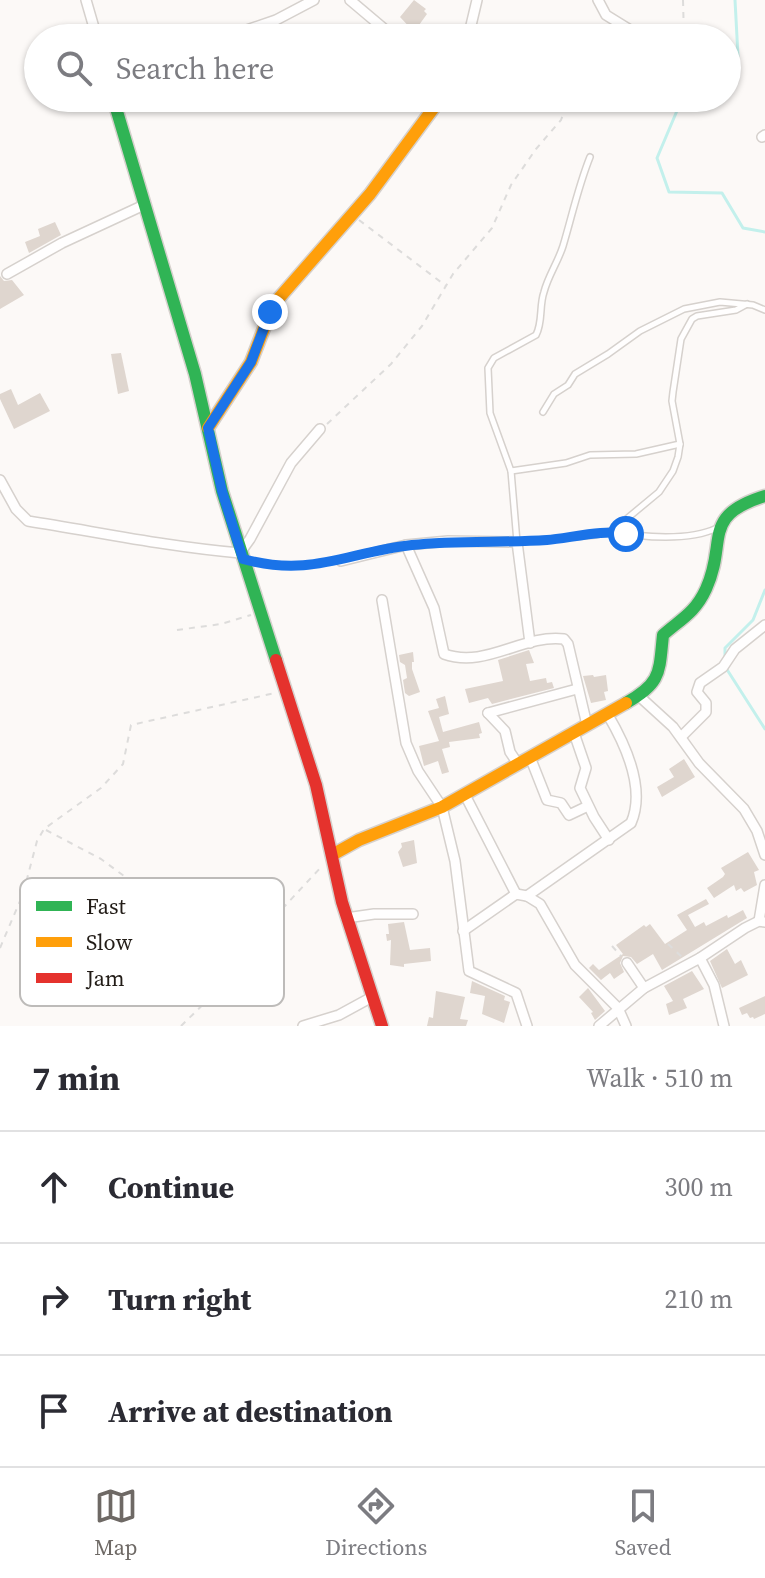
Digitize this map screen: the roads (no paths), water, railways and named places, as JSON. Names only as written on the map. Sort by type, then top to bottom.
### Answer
[{"type":"street","points":[[86,0],[93,24]]},
{"type":"street","points":[[263,24],[314,0]]},
{"type":"street","points":[[350,0],[378,24]]},
{"type":"street","points":[[471,24],[477,0]]},
{"type":"street","points":[[598,0],[603,11],[619,24]]},
{"type":"street","points":[[117,112],[195,374],[241,556],[288,689],[316,785],[346,918],[382,1026]]},
{"type":"street","points":[[208,428],[251,362],[273,305],[370,194],[431,112]]},
{"type":"street","points":[[7,274],[78,235],[144,205]]},
{"type":"street","points":[[241,556],[291,463],[320,429]]},
{"type":"street","points":[[0,480],[16,509],[28,521],[241,556]]},
{"type":"street","points":[[332,855],[359,840],[442,807],[639,696],[659,675],[663,635],[691,614],[707,587],[715,563],[718,528],[724,516],[735,507],[765,496]]},
{"type":"street","points":[[341,561],[406,545],[448,541],[517,542],[530,643]]},
{"type":"street","points":[[406,545],[434,608],[444,654],[472,659],[530,643],[559,638],[567,640],[587,725]]},
{"type":"street","points":[[382,600],[406,743],[418,771],[442,807],[455,861],[469,971],[516,993],[527,1026]]},
{"type":"street","points":[[681,737],[706,712],[706,703],[697,692],[700,683],[765,625]]},
{"type":"street","points":[[518,764],[510,752],[505,731],[488,713],[577,689]]},
{"type":"street","points":[[639,696],[665,718],[707,771],[744,809],[757,831],[765,855]]},
{"type":"street","points":[[527,896],[631,823],[636,807],[628,757],[608,715]]},
{"type":"street","points":[[574,733],[586,768],[580,788],[609,840]]},
{"type":"street","points":[[530,757],[545,799],[561,803],[569,815],[588,806]]},
{"type":"street","points":[[465,795],[516,894]]},
{"type":"street","points":[[599,1026],[644,988],[762,921],[765,885]]},
{"type":"street","points":[[463,931],[516,894],[527,896],[540,904],[575,965],[618,1008],[626,1026]]},
{"type":"street","points":[[346,918],[413,914]]},
{"type":"street","points":[[700,958],[714,985],[724,1026]]},
{"type":"street","points":[[627,963],[644,988]]},
{"type":"street","points":[[303,1026],[339,1015],[372,997]]},
{"type":"lane","points":[[590,157],[575,198],[562,249],[545,287],[540,329],[536,335],[494,358],[488,368],[490,413],[511,471],[517,542],[612,531],[625,523],[666,482],[673,471],[680,444],[672,401],[683,336],[697,316],[736,310],[747,304]]},
{"type":"lane","points":[[543,412],[554,394],[568,385],[575,374],[640,331],[699,304],[747,304],[765,310]]},
{"type":"lane","points":[[511,471],[566,463],[590,455],[636,454],[680,444]]},
{"type":"lane","points":[[612,531],[633,536],[688,537],[718,528]]},
{"type":"waterway","points":[[735,0],[736,24]]},
{"type":"waterway","points":[[676,112],[657,158],[669,192],[722,193],[743,228],[765,232]]},
{"type":"waterway","points":[[725,657],[725,648],[753,620],[765,590]]},
{"type":"waterway","points":[[726,668],[765,729]]}]
